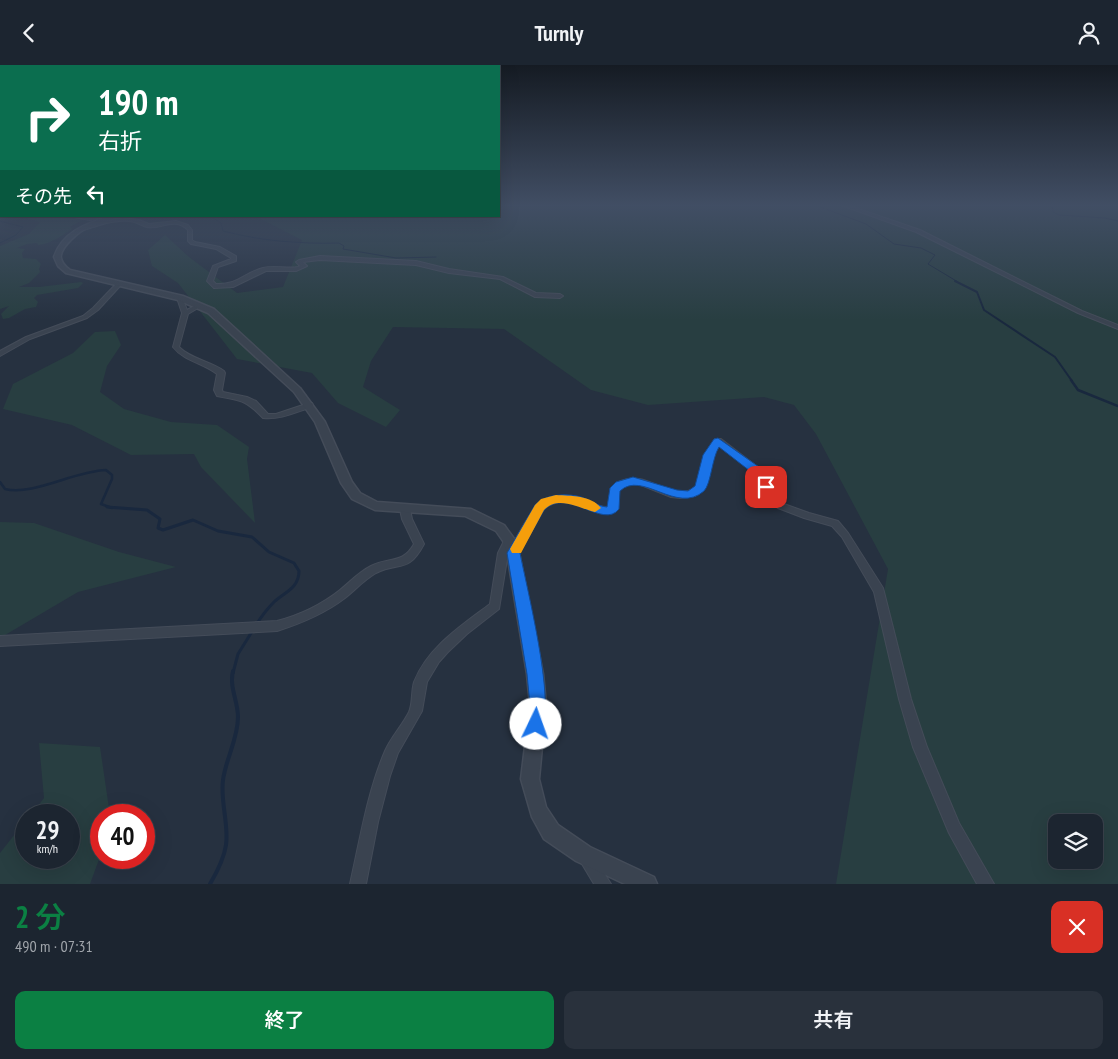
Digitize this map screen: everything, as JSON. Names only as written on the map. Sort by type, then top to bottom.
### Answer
[{"type":"street","points":[[66,243],[57,257],[60,265],[68,272],[180,299],[200,305],[211,311],[297,390],[309,405],[320,422],[348,483],[356,496],[375,506],[467,511],[500,528],[509,540],[513,553],[535,674],[538,705],[530,779],[538,811],[551,831],[583,854],[647,884]]},
{"type":"street","points":[[194,243],[218,248],[234,257],[234,259],[216,266],[210,281],[214,286],[235,285],[262,269],[271,267],[299,268],[304,265],[299,262],[301,261],[320,258],[416,263],[450,271],[501,278],[535,295],[560,295]]},
{"type":"street","points":[[943,243],[1017,282],[1044,293],[1086,315],[1118,327]]},
{"type":"street","points":[[0,354],[26,338],[86,316],[98,307],[111,290],[118,285]]},
{"type":"street","points":[[180,299],[185,313],[176,347],[182,353],[216,368],[221,373],[218,390],[220,394],[253,403],[266,416],[277,416],[309,405]]},
{"type":"street","points":[[185,313],[200,305]]},
{"type":"street","points":[[513,553],[545,502],[556,499],[578,501],[600,511],[609,511],[613,509],[614,490],[620,484],[633,480],[676,494],[690,495],[700,488],[709,455],[718,441],[765,477],[768,497],[781,506],[807,516],[835,523],[845,535],[878,591],[905,699],[920,747],[954,828],[986,884]]},
{"type":"street","points":[[0,641],[277,626],[293,622],[320,611],[372,569],[406,561],[414,556],[419,544],[407,519],[406,509]]},
{"type":"street","points":[[358,884],[388,761],[398,739],[415,713],[420,682],[441,651],[458,634],[495,606],[503,553],[509,540]]},
{"type":"street","points":[[583,854],[603,884]]},
{"type":"green space","points":[[7,243],[35,243],[17,248],[25,249],[22,253],[23,258],[36,259],[41,264],[40,272],[29,283],[19,287],[83,283],[78,288],[37,295],[34,298],[38,302],[36,307],[25,309],[9,318],[3,319],[1,314],[9,306],[0,309],[0,246]]},
{"type":"green space","points":[[156,243],[174,243],[237,293],[283,287],[301,243],[1118,243],[1118,884],[836,884],[888,569],[816,434],[794,405],[764,397],[648,405],[591,390],[504,329],[393,327],[371,361],[363,387],[400,410],[386,427],[338,403],[312,373],[237,359],[178,283],[152,266],[148,250]]},
{"type":"green space","points":[[115,331],[121,345],[107,366],[100,392],[124,409],[171,422],[217,425],[249,447],[247,459],[255,523],[201,467],[194,454],[131,455],[72,425],[3,409],[13,384],[73,353],[95,332]]},
{"type":"green space","points":[[0,522],[34,523],[119,552],[176,567],[78,592],[0,638]]},
{"type":"green space","points":[[39,743],[100,747],[108,804],[90,804],[90,869],[96,869],[90,884],[0,884],[0,853],[15,834],[15,869],[80,869],[80,804],[39,804],[44,798]]},
{"type":"waterway","points":[[339,243],[344,246],[343,249],[396,258],[436,257]]},
{"type":"waterway","points":[[893,243],[921,248],[935,255],[928,264],[958,282]]},
{"type":"waterway","points":[[955,281],[977,292],[984,310],[1055,357],[1072,381]]},
{"type":"waterway","points":[[1071,380],[1078,390],[1118,406]]},
{"type":"waterway","points":[[0,482],[5,489],[28,489],[81,474],[106,470],[112,475],[112,479],[101,504],[110,507]]},
{"type":"waterway","points":[[110,507],[147,510],[160,519],[158,528],[163,530],[193,520],[218,531],[252,537],[269,552],[294,563],[299,571],[297,582],[271,605],[256,625]]},
{"type":"waterway","points":[[233,673],[238,654],[253,630]]},
{"type":"waterway","points":[[210,884],[222,860],[227,837],[222,788],[236,733],[238,717],[232,683],[233,671]]},
{"type":"slow traffic","points":[[516,549],[545,502],[556,499],[578,501],[595,508]]},
{"type":"route","points":[[536,724],[538,705],[535,674],[513,553],[545,502],[556,499],[578,501],[600,511],[609,511],[613,509],[614,505],[614,490],[620,484],[633,480],[676,494],[690,495],[700,488],[709,455],[718,441],[765,477],[766,487]]}]
